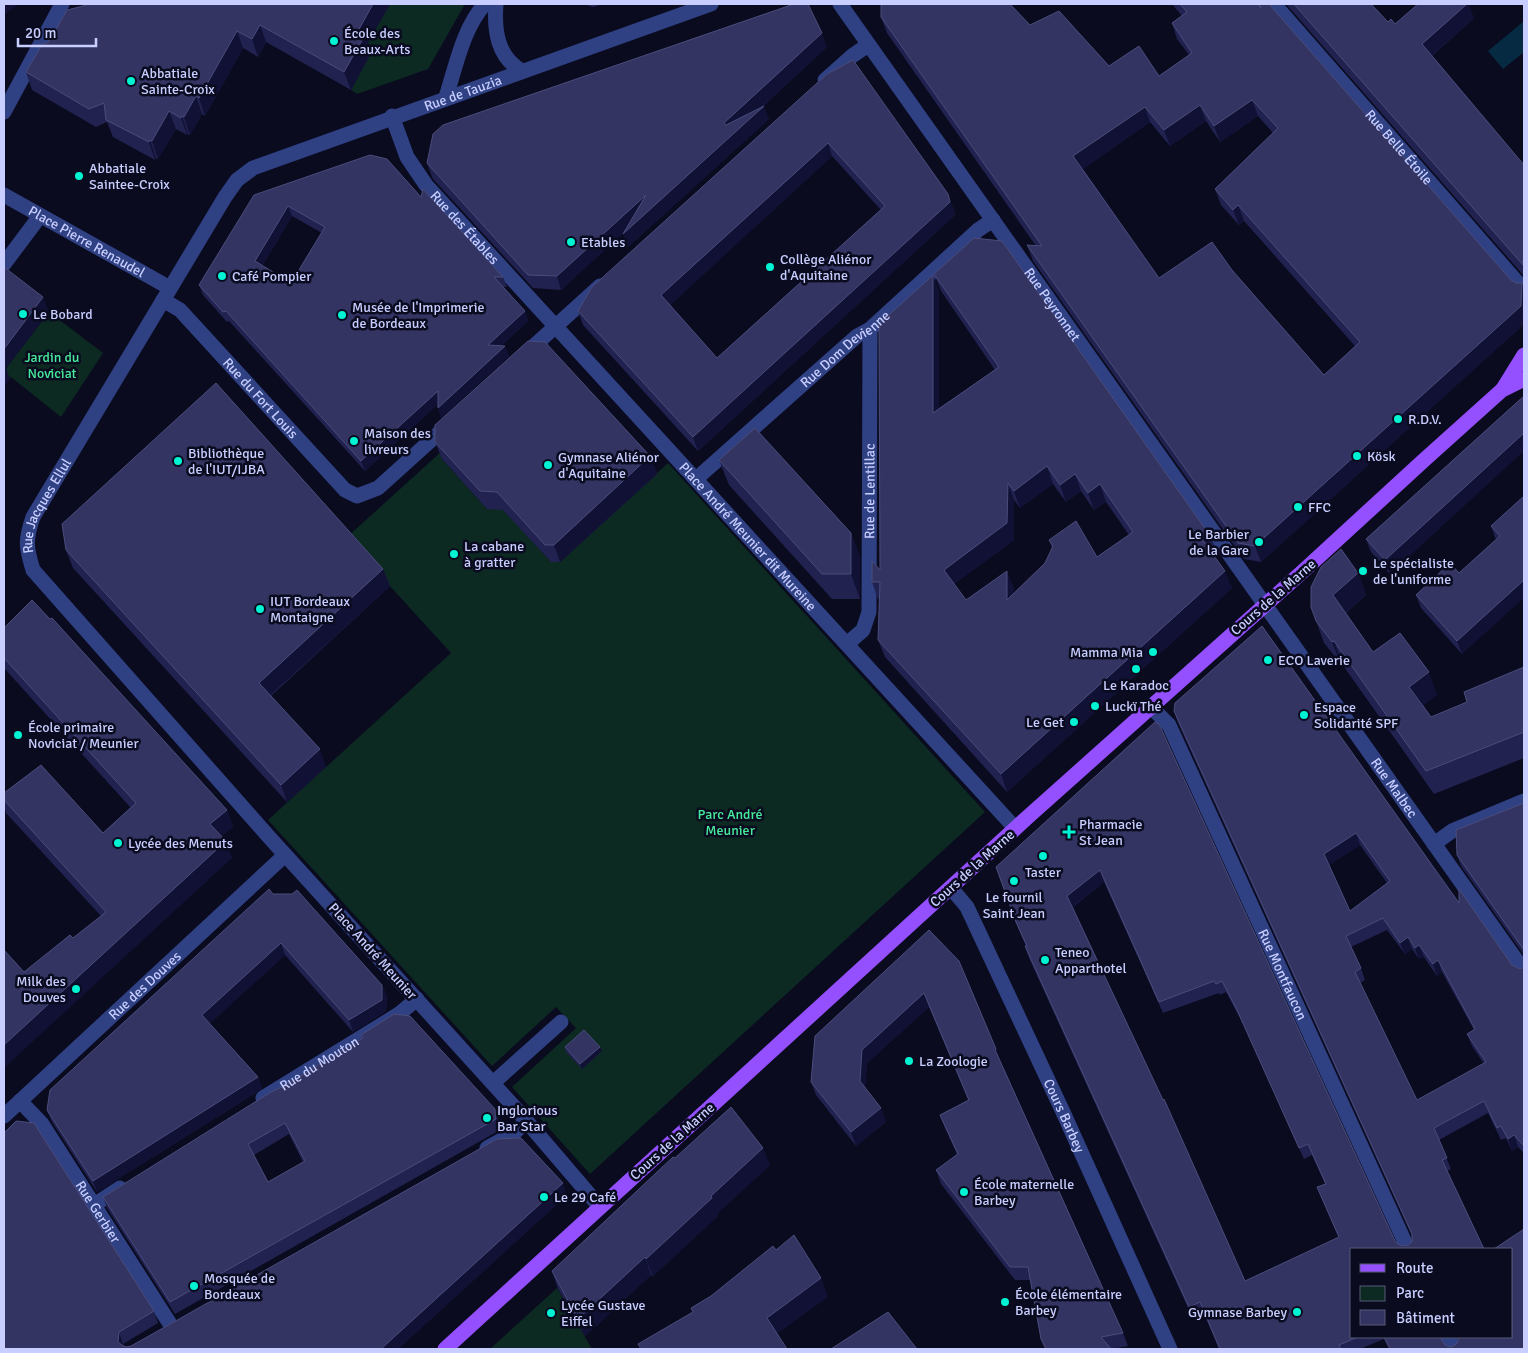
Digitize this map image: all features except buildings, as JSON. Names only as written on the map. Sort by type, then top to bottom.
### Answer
[{"type":"main road","name":"Cours de la Marne","points":[[1502,390],[1524,354]]},
{"type":"main road","name":"Cours de la Marne","points":[[445,1349],[1150,706],[1502,390],[1524,379]]},
{"type":"street","points":[[4,112],[62,4]]},
{"type":"street","points":[[446,98],[467,35],[476,14],[485,4]]},
{"type":"street","points":[[496,4],[495,13],[498,39],[506,59],[522,71]]},
{"type":"street","name":"Rue de Tauzia","points":[[167,294],[225,197],[237,180],[252,168],[392,116],[711,4]]},
{"type":"street","name":"Rue Peyronnet","points":[[840,4],[1265,604]]},
{"type":"street","name":"Rue Belle Étoile","points":[[1274,4],[1524,290]]},
{"type":"street","points":[[811,93],[852,56],[868,45]]},
{"type":"street","name":"Rue des Étables","points":[[392,116],[407,157],[426,185],[555,326]]},
{"type":"street","name":"Place Pierre Renaudel","points":[[4,195],[167,294]]},
{"type":"street","points":[[4,264],[40,216]]},
{"type":"street","name":"Rue Dom Devienne","points":[[696,479],[857,336],[870,329],[978,230],[993,220]]},
{"type":"street","points":[[513,365],[612,275]]},
{"type":"street","name":"Rue du Fort Louis","points":[[167,294],[345,490],[357,496],[378,488],[462,412]]},
{"type":"street","name":"Rue Jacques Ellul","points":[[145,697],[33,570],[27,549],[28,532],[33,517],[167,294]]},
{"type":"street","name":"Place André Meunier dit Mureine","points":[[555,326],[1015,828]]},
{"type":"street","name":"Rue de Lentillac","points":[[847,644],[863,630],[869,612],[870,329]]},
{"type":"street","name":"Rue Malbec","points":[[1265,604],[1524,972]]},
{"type":"street","name":"Place André Meunier","points":[[145,697],[527,1121],[600,1207]]},
{"type":"street","name":"Rue Montfaucon","points":[[1150,706],[1169,725],[1408,1248]]},
{"type":"street","points":[[1434,844],[1452,832],[1524,800]]},
{"type":"street","name":"Rue des Douves","points":[[4,1116],[286,855]]},
{"type":"street","name":"Cours Barbey","points":[[951,888],[967,907],[1070,1126],[1170,1349]]},
{"type":"street","name":"Rue du Mouton","points":[[251,1105],[399,1014],[416,999]]},
{"type":"street","points":[[493,1083],[561,1022]]},
{"type":"street","name":"Rue Gerbier","points":[[20,1101],[42,1124],[94,1205],[176,1324],[156,1336]]},
{"type":"street","points":[[472,1157],[514,1133],[527,1121]]},
{"type":"street","points":[[94,1205],[136,1178]]},
{"type":"green space","points":[[390,4],[465,4],[428,69],[357,94],[351,90],[371,53],[364,49]]},
{"type":"green space","name":"Jardin du Noviciat","points":[[49,312],[103,353],[61,417],[11,377],[9,378],[4,371]]},
{"type":"green space","name":"Parc André Meunier","points":[[442,451],[442,459],[487,509],[496,509],[500,506],[551,562],[560,562],[668,463],[985,812],[590,1174],[512,1087],[576,1028],[556,1007],[492,1066],[268,820],[451,653],[346,538]]},
{"type":"green space","name":"Lycée Gustave Eiffel","points":[[557,1288],[592,1349],[490,1349]]},
{"type":"water","points":[[1524,21],[1524,52],[1503,69],[1488,51]]},
{"type":"place","name":"École des Beaux-Arts","points":[[334,41]]},
{"type":"place","name":"Abbatiale Sainte-Croix","points":[[131,81]]},
{"type":"place","name":"Abbatiale Saintee-Croix","points":[[79,176]]},
{"type":"place","name":"Etables","points":[[571,242]]},
{"type":"place","name":"Collège Aliénor d'Aquitaine","points":[[770,267]]},
{"type":"place","name":"Café Pompier","points":[[222,276]]},
{"type":"place","name":"Le Bobard","points":[[23,314]]},
{"type":"place","name":"Musée de l'Imprimerie de Bordeaux","points":[[342,315]]},
{"type":"place","name":"R.D.V.","points":[[1398,419]]},
{"type":"place","name":"Maison des livreurs","points":[[354,441]]},
{"type":"place","name":"Kösk","points":[[1357,456]]},
{"type":"place","name":"Bibliothèque de l'IUT/IJBA","points":[[178,461]]},
{"type":"place","name":"Gymnase Aliénor d'Aquitaine","points":[[548,465]]},
{"type":"place","name":"FFC","points":[[1298,507]]},
{"type":"place","name":"Le Barbier de la Gare","points":[[1259,542]]},
{"type":"place","name":"La cabane à gratter","points":[[454,554]]},
{"type":"place","name":"Le spécialiste de l'uniforme","points":[[1363,571]]},
{"type":"place","name":"IUT Bordeaux Montaigne","points":[[260,609]]},
{"type":"place","name":"Mamma Mia","points":[[1153,652]]},
{"type":"place","name":"ECO Laverie","points":[[1268,660]]},
{"type":"place","name":"Le Karadoc","points":[[1136,669]]},
{"type":"place","name":"Luckï Thé","points":[[1095,706]]},
{"type":"place","name":"Espace Solidarité SPF","points":[[1304,715]]},
{"type":"place","name":"Le Get","points":[[1074,722]]},
{"type":"place","name":"École primaire Noviciat / Meunier","points":[[18,735]]},
{"type":"place","name":"Pharmacie St Jean","points":[[1069,832]]},
{"type":"place","name":"Lycée des Menuts","points":[[118,843]]},
{"type":"place","name":"Taster","points":[[1043,856]]},
{"type":"place","name":"Le fournil Saint Jean","points":[[1014,881]]},
{"type":"place","name":"Teneo Apparthotel","points":[[1045,960]]},
{"type":"place","name":"Milk des Douves","points":[[76,989]]},
{"type":"place","name":"La Zoologie","points":[[909,1061]]},
{"type":"place","name":"Inglorious Bar Star","points":[[487,1118]]},
{"type":"place","name":"École maternelle Barbey","points":[[964,1192]]},
{"type":"place","name":"Le 29 Café","points":[[544,1197]]},
{"type":"place","name":"Mosquée de Bordeaux","points":[[194,1286]]},
{"type":"place","name":"École élémentaire Barbey","points":[[1005,1302]]},
{"type":"place","name":"Gymnase Barbey","points":[[1297,1312]]},
{"type":"place","name":"Lycée Gustave Eiffel","points":[[551,1313]]}]
